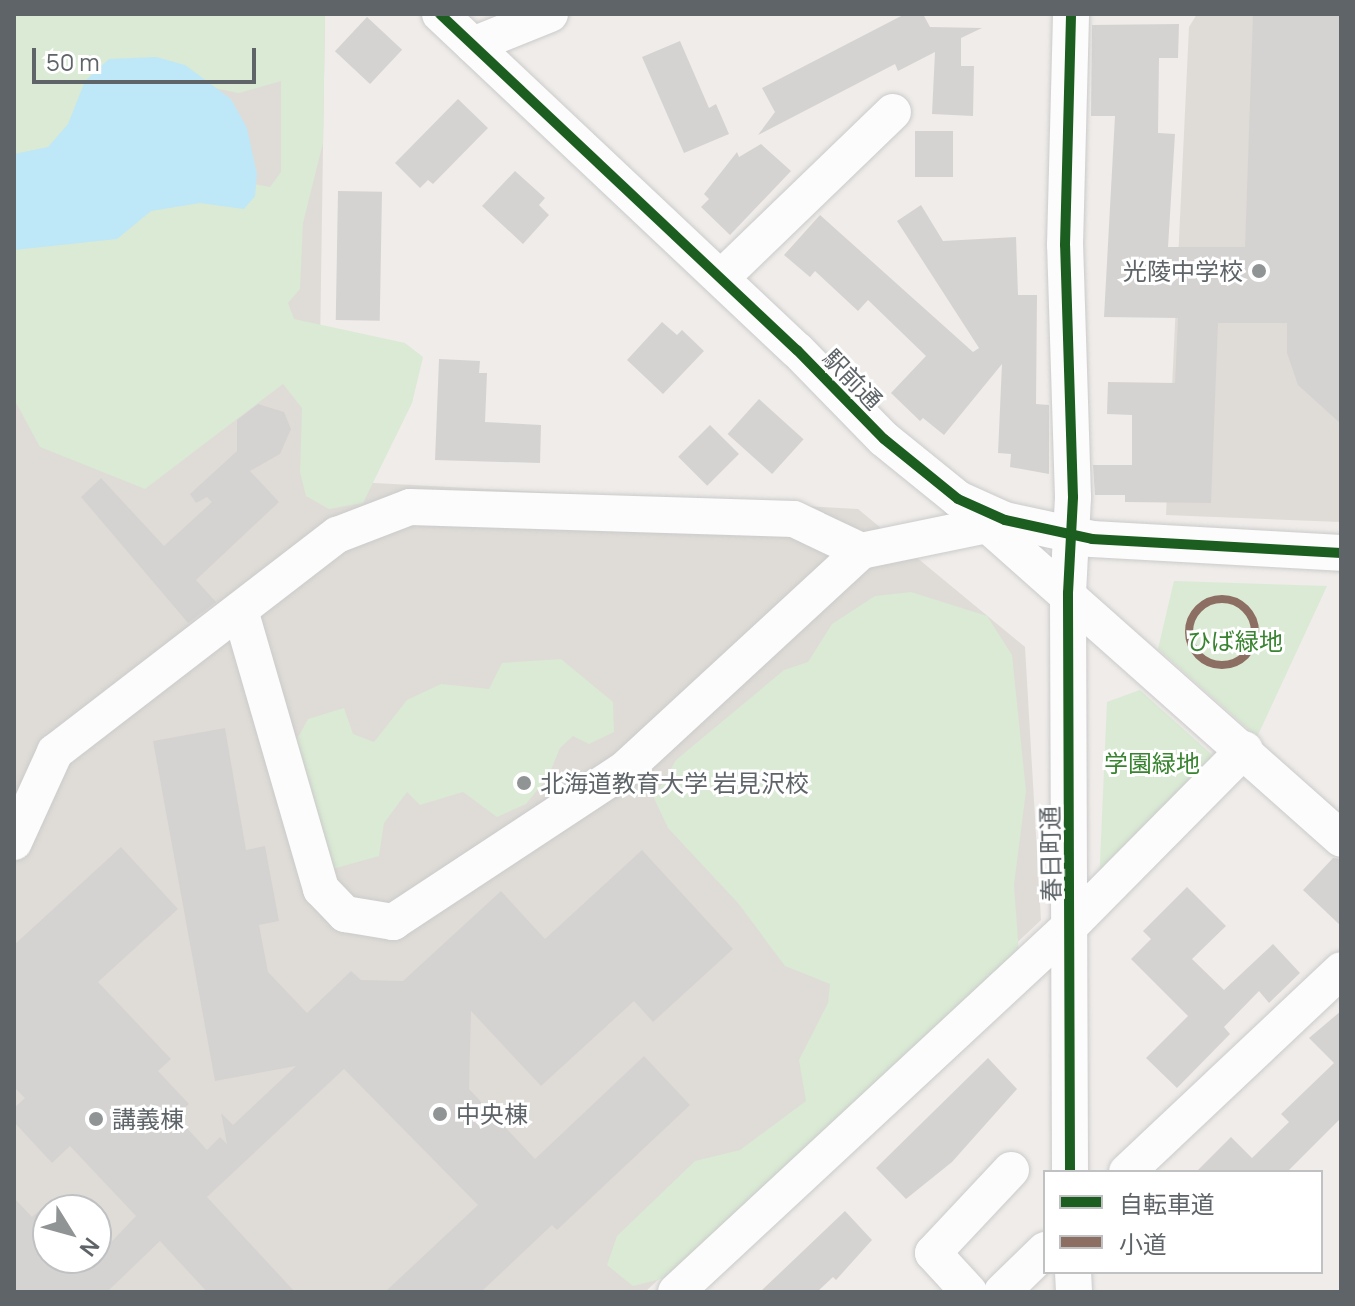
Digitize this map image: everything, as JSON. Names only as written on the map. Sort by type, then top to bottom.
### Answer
[{"type":"street","name":"駅前通","points":[[440,14],[721,278],[884,439],[958,499],[1005,520],[1073,536],[1341,553]]},
{"type":"street","points":[[473,45],[550,14]]},
{"type":"street","name":"春日町通","points":[[1070,1170],[1068,593],[1073,536],[1065,245],[1071,14]]},
{"type":"street","points":[[721,278],[893,112]]},
{"type":"street","points":[[958,499],[1245,749],[1341,839]]},
{"type":"street","points":[[14,842],[55,752],[337,535],[410,507],[794,519],[861,551]]},
{"type":"street","points":[[240,610],[321,889],[345,914],[393,922],[625,769],[861,551],[988,525]]},
{"type":"street","points":[[676,1292],[1071,925],[1245,749]]},
{"type":"street","points":[[1129,1170],[1341,970]]},
{"type":"street","points":[[969,1292],[933,1253],[1011,1170]]},
{"type":"street","points":[[1002,1292],[1043,1252]]},
{"type":"shaded area","name":"北海道教育大学 岩見沢校","points":[[14,14],[325,14],[318,480],[858,509],[1025,647],[1041,920],[645,1292],[14,1292]]},
{"type":"shaded area","name":"光陵中学校","points":[[1197,14],[1341,14],[1341,522],[1166,515],[1189,27]]},
{"type":"green space","points":[[14,14],[325,14],[323,143],[303,223],[300,289],[288,303],[294,319],[405,343],[423,357],[412,403],[363,503],[329,509],[306,496],[300,472],[302,408],[283,384],[145,489],[40,447],[14,399],[14,220],[244,182],[270,187],[281,172],[281,81],[239,93],[168,79],[74,130],[35,157],[14,163]]},
{"type":"green space","name":"ひば緑地","points":[[1174,581],[1327,586],[1257,737],[1158,649]]},
{"type":"green space","points":[[911,592],[987,616],[1012,655],[1026,791],[1014,885],[1019,954],[673,1276],[633,1286],[607,1265],[617,1236],[695,1161],[740,1150],[806,1101],[799,1060],[828,1003],[830,984],[785,966],[738,903],[668,828],[654,798],[676,760],[784,670],[808,662],[832,624],[875,596]]},
{"type":"green space","points":[[561,659],[613,702],[614,732],[589,744],[573,736],[560,748],[548,777],[526,804],[497,817],[463,792],[420,805],[407,792],[384,823],[379,856],[329,870],[292,748],[308,719],[344,708],[353,734],[374,742],[407,700],[441,684],[489,689],[502,663]]},
{"type":"green space","name":"学園緑地","points":[[1140,690],[1219,761],[1099,886],[1107,702]]},
{"type":"water","points":[[156,57],[185,65],[231,99],[247,128],[257,174],[255,196],[244,209],[200,203],[151,211],[117,239],[14,250],[14,154],[48,147],[68,124],[85,81],[109,59]]},
{"type":"building","points":[[905,14],[923,14],[930,27],[982,28],[961,38],[961,66],[974,66],[973,116],[932,114],[935,52],[898,71],[895,64],[758,135],[775,112],[762,88]]},
{"type":"building","points":[[1253,14],[1341,14],[1341,424],[1298,385],[1287,353],[1287,323],[1218,323],[1211,503],[1125,502],[1125,495],[1095,495],[1093,465],[1132,465],[1132,415],[1107,414],[1108,382],[1175,383],[1178,318],[1104,317],[1115,116],[1091,116],[1092,25],[1179,24],[1178,58],[1159,58],[1158,133],[1175,134],[1168,247],[1245,247]]},
{"type":"building","points":[[367,17],[402,50],[370,84],[335,51]]},
{"type":"building","points":[[680,41],[709,108],[716,104],[729,134],[684,153],[642,57]]},
{"type":"building","points":[[458,99],[488,128],[433,184],[428,180],[420,188],[395,163]]},
{"type":"building","points":[[915,131],[953,131],[953,177],[915,177]]},
{"type":"building","points":[[761,144],[791,171],[730,235],[701,207],[709,199],[704,194],[737,152],[739,157]]},
{"type":"building","points":[[515,171],[545,198],[539,205],[549,215],[523,244],[482,206]]},
{"type":"building","points":[[338,191],[382,192],[380,321],[336,320]]},
{"type":"building","points":[[921,205],[943,241],[1016,237],[1018,295],[1037,295],[1036,404],[1049,405],[1049,474],[1010,467],[1011,454],[998,453],[1002,364],[944,435],[923,418],[920,421],[891,393],[926,356],[868,300],[858,311],[815,271],[810,277],[784,255],[820,215],[973,352],[979,348],[897,221]]},
{"type":"building","points":[[662,322],[677,335],[682,330],[704,351],[663,394],[627,360]]},
{"type":"building","points":[[439,359],[480,361],[479,373],[487,373],[485,422],[541,425],[540,463],[435,460]]},
{"type":"building","points":[[759,399],[804,439],[772,474],[728,434]]},
{"type":"building","points":[[258,404],[284,412],[291,429],[280,454],[250,471],[279,502],[196,580],[216,602],[188,623],[81,497],[101,478],[164,546],[212,502],[207,497],[196,503],[190,494],[237,451],[237,420]]},
{"type":"building","points":[[710,425],[739,454],[707,486],[678,457]]},
{"type":"building","points":[[225,728],[246,850],[265,846],[279,921],[259,925],[268,972],[307,1013],[351,971],[361,980],[403,981],[501,891],[545,939],[642,850],[733,949],[653,1022],[634,1001],[541,1086],[471,1011],[469,1089],[535,1159],[644,1056],[690,1105],[557,1230],[552,1225],[481,1292],[385,1292],[478,1205],[344,1069],[207,1197],[295,1292],[207,1292],[160,1241],[107,1292],[14,1292],[14,1198],[32,1217],[32,1274],[112,1274],[112,1241],[136,1216],[70,1146],[52,1163],[14,1122],[14,1108],[25,1098],[14,1087],[14,945],[121,847],[178,909],[98,982],[171,1059],[158,1071],[189,1104],[176,1116],[207,1150],[220,1137],[227,1144],[221,1113],[233,1125],[296,1066],[215,1081],[153,741]]},
{"type":"building","points":[[1333,858],[1341,859],[1341,926],[1303,890]]},
{"type":"building","points":[[1187,887],[1226,926],[1192,959],[1224,990],[1273,944],[1300,973],[1269,1003],[1259,991],[1224,1027],[1230,1034],[1177,1088],[1146,1058],[1188,1016],[1131,959],[1151,939],[1143,931]]},
{"type":"building","points":[[1341,1011],[1341,1118],[1289,1170],[1198,1170],[1231,1137],[1252,1158],[1289,1122],[1281,1114],[1334,1063],[1309,1038]]},
{"type":"building","points":[[988,1058],[1017,1089],[952,1162],[906,1199],[876,1168]]},
{"type":"building","points":[[845,1211],[872,1240],[836,1280],[833,1277],[817,1292],[760,1292]]},
{"type":"marked path","points":[[1228,599],[1246,608],[1253,619],[1255,632],[1253,645],[1246,656],[1235,663],[1216,665],[1203,660],[1194,651],[1189,626],[1194,613],[1203,604],[1228,599]]},
{"type":"cycle path","points":[[440,14],[797,350],[884,439],[958,499],[1005,520],[1092,539],[1341,553]]},
{"type":"cycle path","points":[[1070,1170],[1068,593],[1073,497],[1065,245],[1071,14]]},
{"type":"place","name":"光陵中学校","points":[[1259,271]]},
{"type":"place","name":"北海道教育大学 岩見沢校","points":[[524,783]]},
{"type":"place","name":"中央棟","points":[[440,1114]]},
{"type":"place","name":"講義棟","points":[[96,1119]]}]
